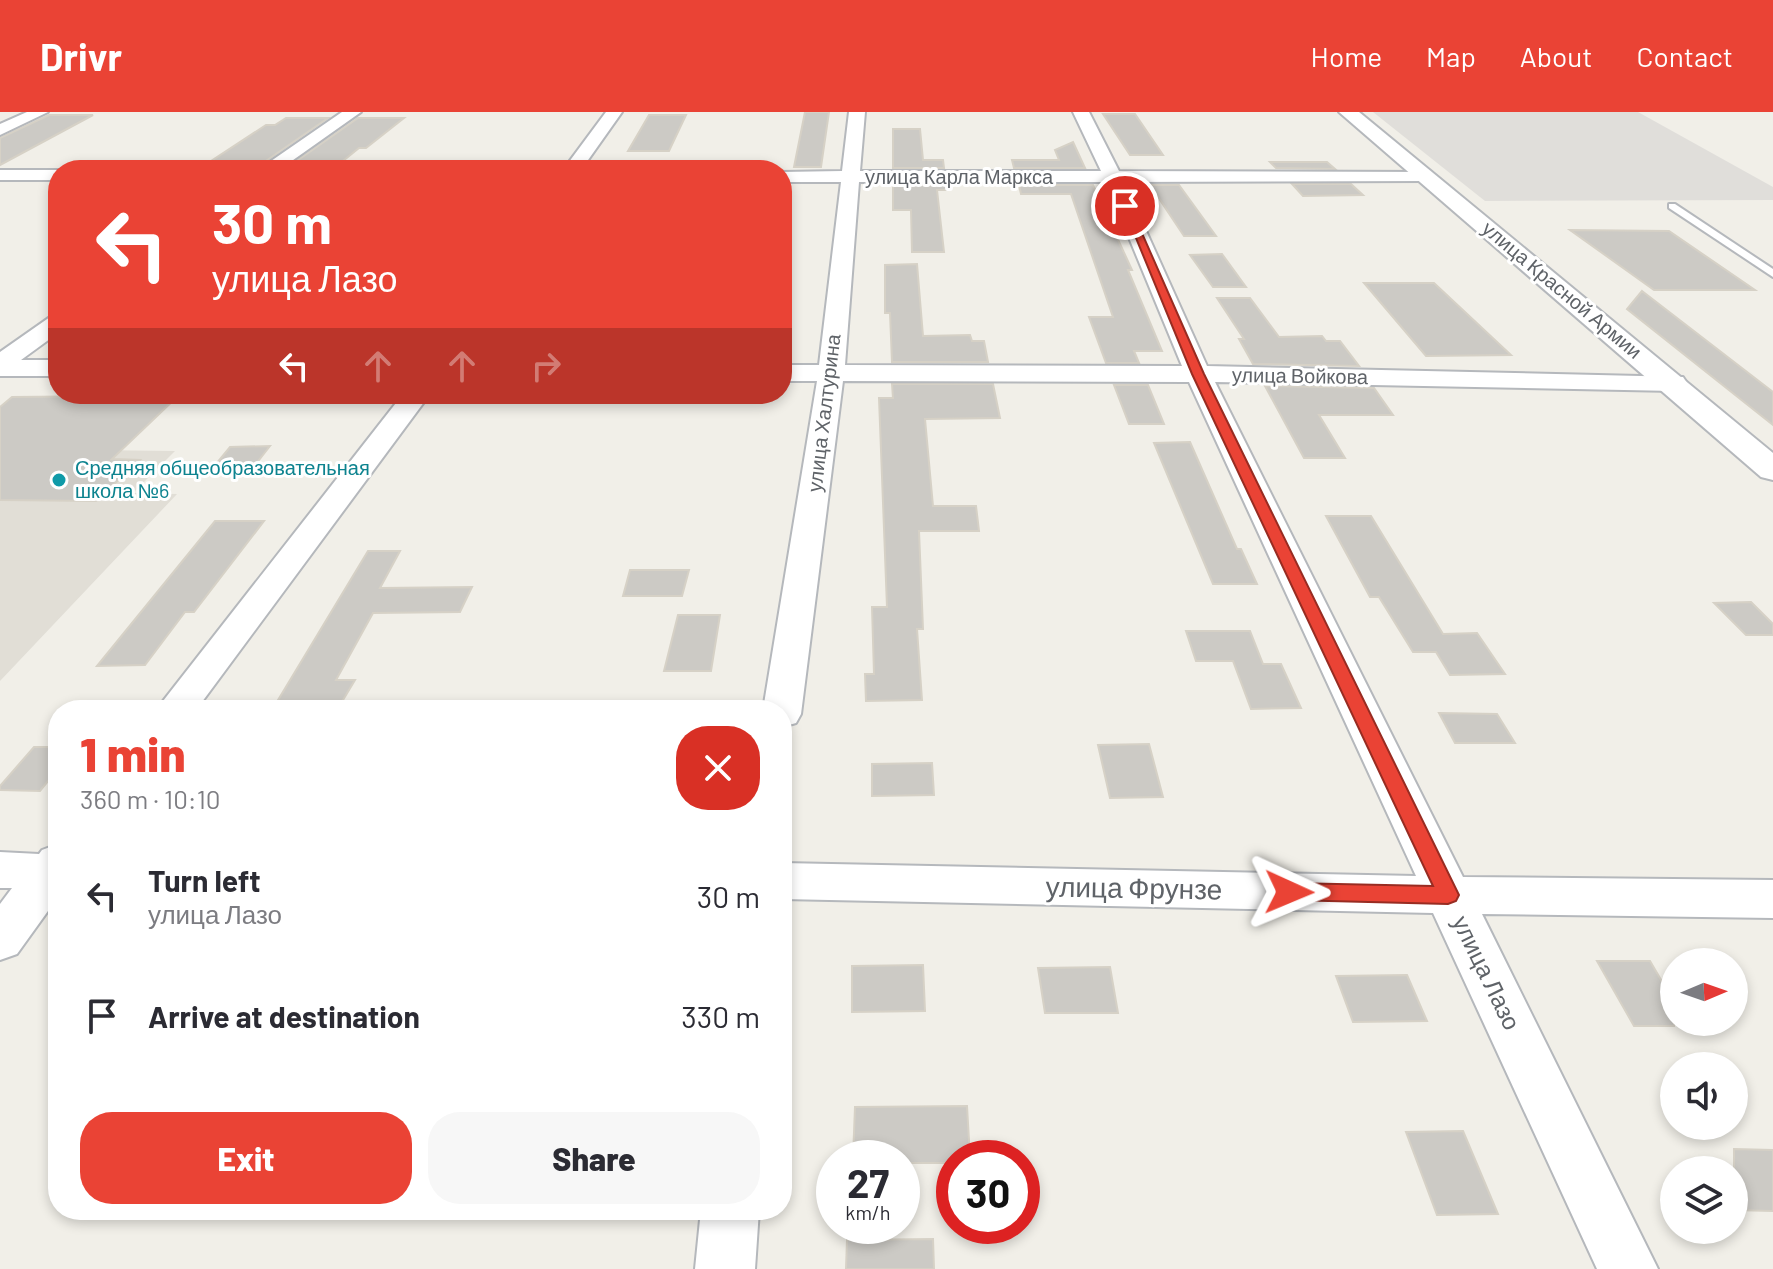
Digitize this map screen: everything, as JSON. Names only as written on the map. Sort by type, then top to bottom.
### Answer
[{"type":"street","points":[[0,130],[40,112]]},
{"type":"street","points":[[282,160],[353,112]]},
{"type":"street","points":[[579,160],[614,112]]},
{"type":"street","name":"улица Халтурина","points":[[784,700],[831,374],[857,112]]},
{"type":"street","name":"улица Лазо","points":[[1081,112],[1198,374],[1628,1269]]},
{"type":"street","name":"улица Красной Армии","points":[[1348,112],[1674,383],[1773,470]]},
{"type":"street","points":[[0,175],[48,175]]},
{"type":"street","name":"улица Карла Маркса","points":[[792,177],[1425,176]]},
{"type":"street","points":[[0,366],[48,330]]},
{"type":"street","points":[[0,366],[48,368]]},
{"type":"street","name":"улица Войкова","points":[[792,373],[1198,374],[1674,383]]},
{"type":"street","points":[[183,700],[409,404]]},
{"type":"street","points":[[0,870],[48,869]]},
{"type":"street","points":[[0,940],[48,878]]},
{"type":"street","name":"улица Фрунзе","points":[[792,881],[1773,899]]},
{"type":"street","points":[[725,1269],[729,1220]]},
{"type":"lane","points":[[1672,206],[1773,274]]},
{"type":"shaded area","points":[[1373,112],[1638,112],[1773,187],[1773,200],[1485,201]]},
{"type":"shaded area","points":[[0,449],[175,451],[133,493],[177,494],[0,681]]},
{"type":"building","points":[[805,112],[829,112],[821,167],[794,167]]},
{"type":"building","points":[[1103,114],[1135,114],[1163,155],[1130,155]]},
{"type":"building","points":[[49,115],[93,115],[0,165],[0,138]]},
{"type":"building","points":[[649,115],[686,115],[669,151],[628,151]]},
{"type":"building","points":[[286,118],[328,118],[267,160],[213,160],[266,125],[275,125]]},
{"type":"building","points":[[358,118],[404,118],[366,148],[359,148],[344,160],[298,160]]},
{"type":"building","points":[[893,129],[920,129],[923,160],[943,160],[944,168],[893,168]]},
{"type":"building","points":[[1073,142],[1085,168],[1014,168],[1012,160],[1059,160],[1055,150]]},
{"type":"building","points":[[1270,162],[1327,162],[1335,169],[1276,168]]},
{"type":"building","points":[[1292,184],[1351,184],[1363,195],[1303,196]]},
{"type":"building","points":[[893,185],[946,185],[946,190],[937,190],[944,252],[912,252],[911,210],[893,210]]},
{"type":"building","points":[[1019,185],[1093,185],[1132,270],[1128,270],[1162,351],[1134,351],[1139,363],[1106,363],[1089,317],[1113,317],[1071,194],[1021,194]]},
{"type":"building","points":[[1150,185],[1179,185],[1216,236],[1184,236]]},
{"type":"building","points":[[1570,230],[1669,231],[1755,290],[1654,290]]},
{"type":"building","points":[[1222,254],[1246,287],[1213,287],[1190,255]]},
{"type":"building","points":[[917,264],[923,336],[970,335],[972,341],[984,341],[988,362],[892,362],[890,313],[885,313],[885,265]]},
{"type":"building","points":[[1364,283],[1434,283],[1511,355],[1426,356]]},
{"type":"building","points":[[1642,291],[1773,392],[1773,425],[1627,309]]},
{"type":"building","points":[[1217,298],[1250,298],[1279,337],[1322,336],[1326,341],[1340,341],[1359,366],[1253,364],[1239,339],[1244,339]]},
{"type":"building","points":[[892,384],[993,384],[1000,418],[925,419],[933,506],[976,506],[979,531],[919,531],[923,629],[917,629],[922,700],[866,701],[865,674],[874,674],[872,607],[887,607],[879,398],[893,398]]},
{"type":"building","points":[[1114,385],[1148,385],[1164,424],[1129,424]]},
{"type":"building","points":[[1265,386],[1374,388],[1393,415],[1319,415],[1345,458],[1304,458]]},
{"type":"building","points":[[12,397],[48,397],[48,404],[170,404],[112,459],[140,460],[96,501],[0,500],[0,407]]},
{"type":"building","points":[[1190,442],[1237,549],[1241,549],[1257,584],[1213,584],[1154,443]]},
{"type":"building","points":[[270,446],[248,474],[207,475],[230,447]]},
{"type":"building","points":[[1326,516],[1371,516],[1443,634],[1477,633],[1505,674],[1450,675],[1436,652],[1413,652],[1379,597],[1370,597]]},
{"type":"building","points":[[215,521],[264,521],[194,612],[185,612],[145,665],[97,666]]},
{"type":"building","points":[[368,551],[400,551],[380,588],[472,587],[460,612],[373,613],[336,680],[355,680],[343,700],[278,700]]},
{"type":"building","points":[[630,570],[689,570],[682,596],[623,596]]},
{"type":"building","points":[[1751,602],[1773,624],[1773,635],[1746,635],[1714,603]]},
{"type":"building","points":[[678,615],[720,615],[711,671],[664,671]]},
{"type":"building","points":[[1186,631],[1250,631],[1263,664],[1281,664],[1301,708],[1251,709],[1233,661],[1196,661]]},
{"type":"building","points":[[1439,713],[1497,714],[1515,743],[1455,743]]},
{"type":"building","points":[[1149,744],[1163,797],[1110,798],[1098,745]]},
{"type":"building","points":[[34,747],[48,747],[48,781],[40,791],[0,790],[0,786]]},
{"type":"building","points":[[932,763],[934,795],[872,796],[872,764]]},
{"type":"building","points":[[1597,961],[1650,961],[1660,978],[1660,1026],[1634,1026]]},
{"type":"building","points":[[923,965],[925,1011],[852,1012],[852,966]]},
{"type":"building","points":[[1110,967],[1118,1013],[1045,1013],[1038,968]]},
{"type":"building","points":[[1407,975],[1427,1021],[1353,1022],[1336,976]]},
{"type":"building","points":[[967,1106],[969,1140],[936,1140],[936,1163],[920,1163],[920,1140],[854,1140],[855,1107]]},
{"type":"building","points":[[1463,1131],[1498,1214],[1437,1215],[1406,1132]]},
{"type":"building","points":[[1734,1149],[1773,1150],[1773,1211],[1748,1210],[1748,1156],[1734,1156]]},
{"type":"building","points":[[920,1239],[933,1239],[934,1269],[846,1269],[847,1244],[920,1244]]},
{"type":"place","name":"Средняя общеобразовательная школа №6","points":[[59,480]]},
{"type":"route","points":[[1125,206],[1198,374],[1448,895],[1289,892]]}]
